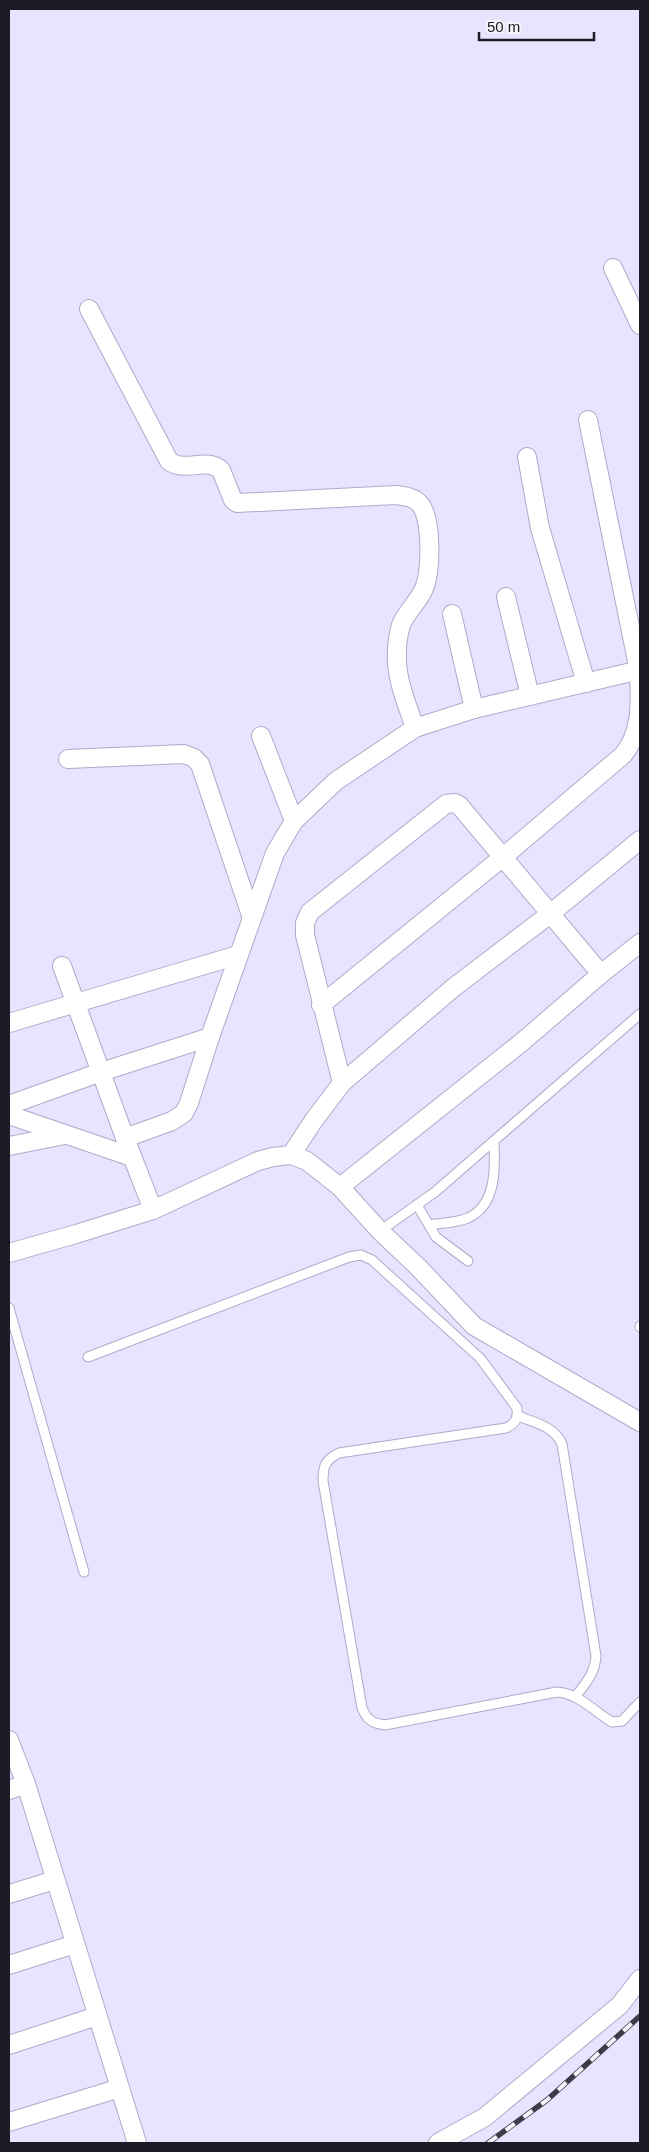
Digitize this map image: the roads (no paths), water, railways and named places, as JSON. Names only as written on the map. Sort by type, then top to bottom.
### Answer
[{"type":"street","points":[[613,268],[640,325]]},
{"type":"street","points":[[89,309],[169,461],[179,466],[211,465],[217,467],[221,470],[233,500],[237,503],[396,495],[414,499],[421,505],[428,529],[429,560],[426,584],[420,597],[401,625],[397,651],[399,678],[415,728]]},
{"type":"street","points":[[321,1005],[623,755],[634,738],[640,711],[640,670],[588,420]]},
{"type":"street","points":[[527,457],[540,528],[586,683]]},
{"type":"street","points":[[506,597],[530,696]]},
{"type":"street","points":[[452,614],[474,709]]},
{"type":"street","points":[[125,1138],[172,1121],[184,1113],[275,853],[294,821],[336,781],[415,728],[474,709],[640,670]]},
{"type":"street","points":[[261,736],[294,821]]},
{"type":"street","points":[[68,759],[184,754],[194,758],[200,764],[252,918]]},
{"type":"street","points":[[342,1083],[321,1005],[305,935],[305,923],[310,912],[446,804],[455,803],[459,805],[601,974]]},
{"type":"street","points":[[291,1155],[342,1083],[453,988],[550,914],[640,840]]},
{"type":"street","points":[[340,1187],[522,1042],[640,943]]},
{"type":"street","points":[[9,1023],[238,955]]},
{"type":"street","points":[[62,966],[132,1157],[149,1198]]},
{"type":"street","points":[[9,1105],[101,1072],[210,1037]]},
{"type":"street","points":[[9,1115],[132,1157]]},
{"type":"street","points":[[9,1146],[66,1135]]},
{"type":"street","points":[[9,1252],[76,1234],[149,1198],[258,1161],[291,1155],[307,1161],[340,1187],[380,1231],[479,1330],[640,1422]]},
{"type":"street","points":[[9,1740],[26,1784],[137,2143]]},
{"type":"street","points":[[9,1790],[26,1784]]},
{"type":"street","points":[[9,1894],[55,1880]]},
{"type":"street","points":[[9,1965],[75,1944]]},
{"type":"street","points":[[438,2143],[485,2117],[620,2005],[640,1980]]},
{"type":"street","points":[[9,2045],[97,2016]]},
{"type":"street","points":[[9,2122],[120,2088]]},
{"type":"lane","points":[[380,1231],[417,1205],[494,1141],[640,1014]]},
{"type":"lane","points":[[429,1225],[460,1220],[474,1214],[481,1208],[493,1181],[494,1141]]},
{"type":"lane","points":[[417,1205],[442,1243],[468,1262]]},
{"type":"lane","points":[[88,1357],[349,1257],[360,1255],[372,1260],[480,1358],[517,1408],[518,1416],[515,1423],[506,1428],[339,1453],[329,1458],[324,1466],[323,1481],[362,1708],[366,1718],[373,1723],[385,1725],[566,1692],[612,1722],[622,1721],[640,1702]]},
{"type":"lane","points":[[9,1308],[84,1572]]},
{"type":"lane","points":[[518,1416],[558,1434],[562,1444],[596,1656],[596,1666],[592,1675],[575,1697]]},
{"type":"railway","points":[[488,2143],[547,2100],[640,2016]]}]
